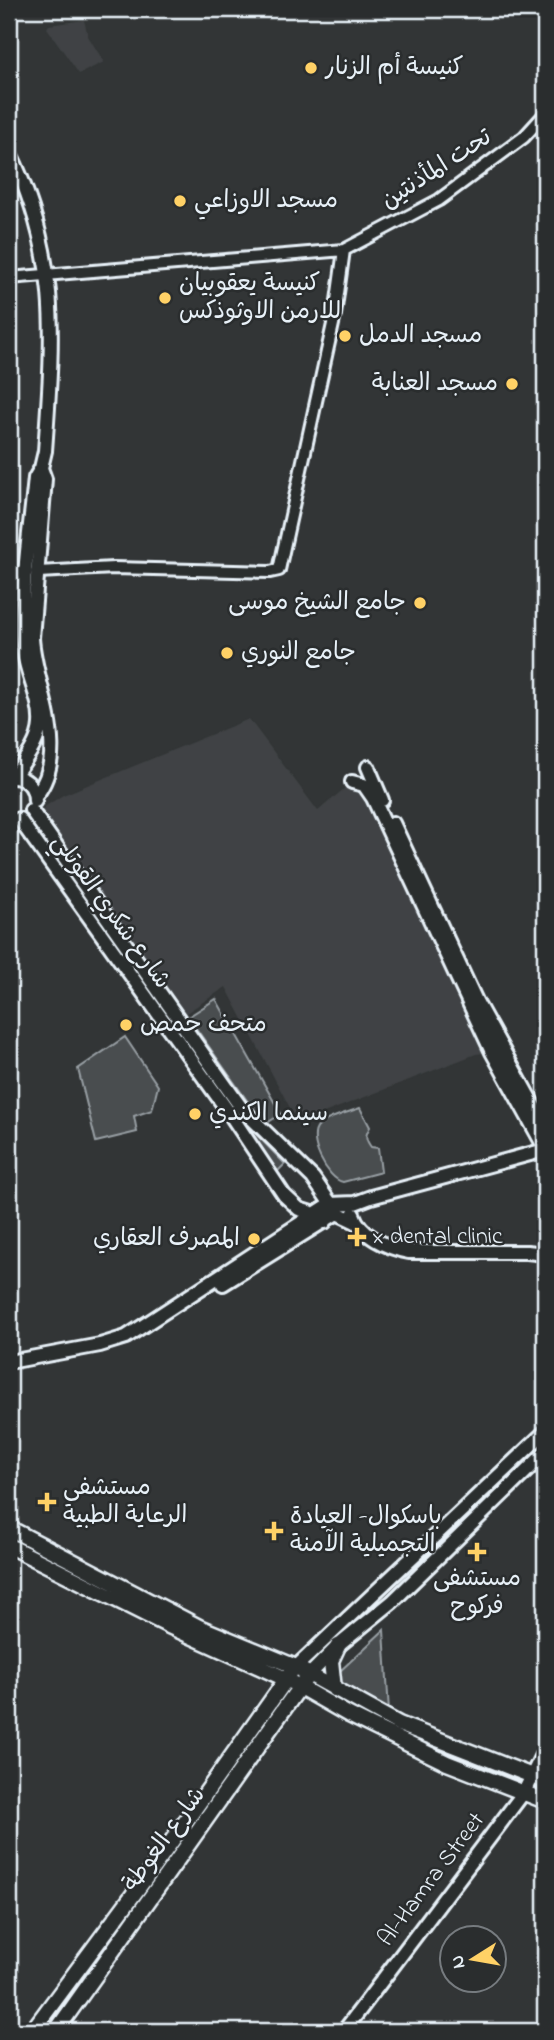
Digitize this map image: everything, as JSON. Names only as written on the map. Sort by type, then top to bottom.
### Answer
[{"type":"main road","points":[[9,151],[39,227],[49,274],[52,325],[45,451],[41,468],[35,478],[32,638],[34,661],[48,717],[50,754],[48,771],[33,804],[14,819]]},
{"type":"main road","points":[[11,776],[36,740],[40,724],[40,714],[23,652],[33,572]]},
{"type":"main road","points":[[27,755],[48,771]]},
{"type":"main road","points":[[368,767],[477,1003],[545,1126]]},
{"type":"main road","name":"شارع شكري القوتلي","points":[[11,776],[29,782],[33,804],[242,1109],[313,1178],[334,1208]]},
{"type":"main road","points":[[9,1369],[128,1345],[334,1208],[545,1149],[492,1052],[373,798],[364,785],[352,782]]},
{"type":"main road","name":"شارع شكري القوتلي","points":[[14,819],[230,1114],[284,1195],[299,1209]]},
{"type":"main road","points":[[299,1209],[316,1204],[323,1191]]},
{"type":"main road","points":[[355,1203],[353,1213],[356,1222]]},
{"type":"main road","points":[[334,1208],[385,1244],[409,1252],[545,1254]]},
{"type":"main road","points":[[299,1209],[320,1218]]},
{"type":"main road","points":[[9,1362],[100,1345],[127,1337],[320,1218]]},
{"type":"main road","points":[[32,2031],[298,1677],[545,1432]]},
{"type":"main road","points":[[298,1677],[392,1602],[545,1453]]},
{"type":"main road","points":[[9,1528],[298,1677],[349,1715],[388,1735],[447,1763],[545,1801]]},
{"type":"main road","points":[[9,1546],[169,1626],[334,1689],[399,1724],[538,1779]]},
{"type":"main road","points":[[334,1689],[331,1661],[338,1646]]},
{"type":"main road","name":"شارع الغوطة","points":[[56,2031],[298,1677]]},
{"type":"main road","name":"Al-Hamra Street","points":[[344,2031],[524,1793],[538,1779],[545,1749]]},
{"type":"street","name":"تحت المأذنتين","points":[[344,250],[439,200],[524,137],[545,114]]},
{"type":"street","points":[[9,278],[344,250],[335,315],[279,570],[270,572],[114,568],[9,572]]},
{"type":"shaded area","points":[[84,20],[88,36],[104,62],[79,74],[47,28],[49,25]]},
{"type":"shaded area","points":[[249,719],[318,811],[352,782],[364,785],[492,1052],[476,1054],[298,1123],[226,987],[177,1019],[42,817],[44,807],[63,795]]},
{"type":"shaded area","points":[[34,828],[252,1130],[285,1164],[278,1171],[240,1125],[30,832]]},
{"type":"shaded area","points":[[216,999],[281,1114],[267,1123],[256,1113],[188,1017]]},
{"type":"shaded area","points":[[125,1037],[158,1086],[152,1110],[134,1116],[137,1132],[96,1142],[78,1069]]},
{"type":"shaded area","points":[[360,1108],[370,1127],[368,1142],[371,1147],[378,1148],[381,1172],[343,1182],[331,1174],[320,1158],[315,1133],[318,1127],[327,1121]]},
{"type":"shaded area","points":[[384,1630],[389,1712],[338,1685],[338,1673]]},
{"type":"place","name":"كنيسة أم الزنار","points":[[311,68]]},
{"type":"place","name":"مسجد الاوزاعي","points":[[180,201]]},
{"type":"place","name":"كنيسة يعقوبيان للارمن الاوثوذكس","points":[[165,298]]},
{"type":"place","name":"مسجد الدمل","points":[[345,336]]},
{"type":"place","name":"مسجد العنابة","points":[[512,384]]},
{"type":"place","name":"جامع الشيخ موسى","points":[[420,603]]},
{"type":"place","name":"جامع النوري","points":[[227,653]]},
{"type":"place","name":"متحف حمص","points":[[126,1025]]},
{"type":"place","name":"سينما الكندي","points":[[195,1114]]},
{"type":"place","name":"x dental clinic","points":[[357,1237]]},
{"type":"place","name":"المصرف العقاري","points":[[254,1239]]},
{"type":"place","name":"مستشفى الرعاية الطبية","points":[[47,1502]]},
{"type":"place","name":"باسكوال- العيادة التجميلية الآمنة","points":[[274,1531]]},
{"type":"place","name":"مستشفى فركوح","points":[[477,1552]]}]
